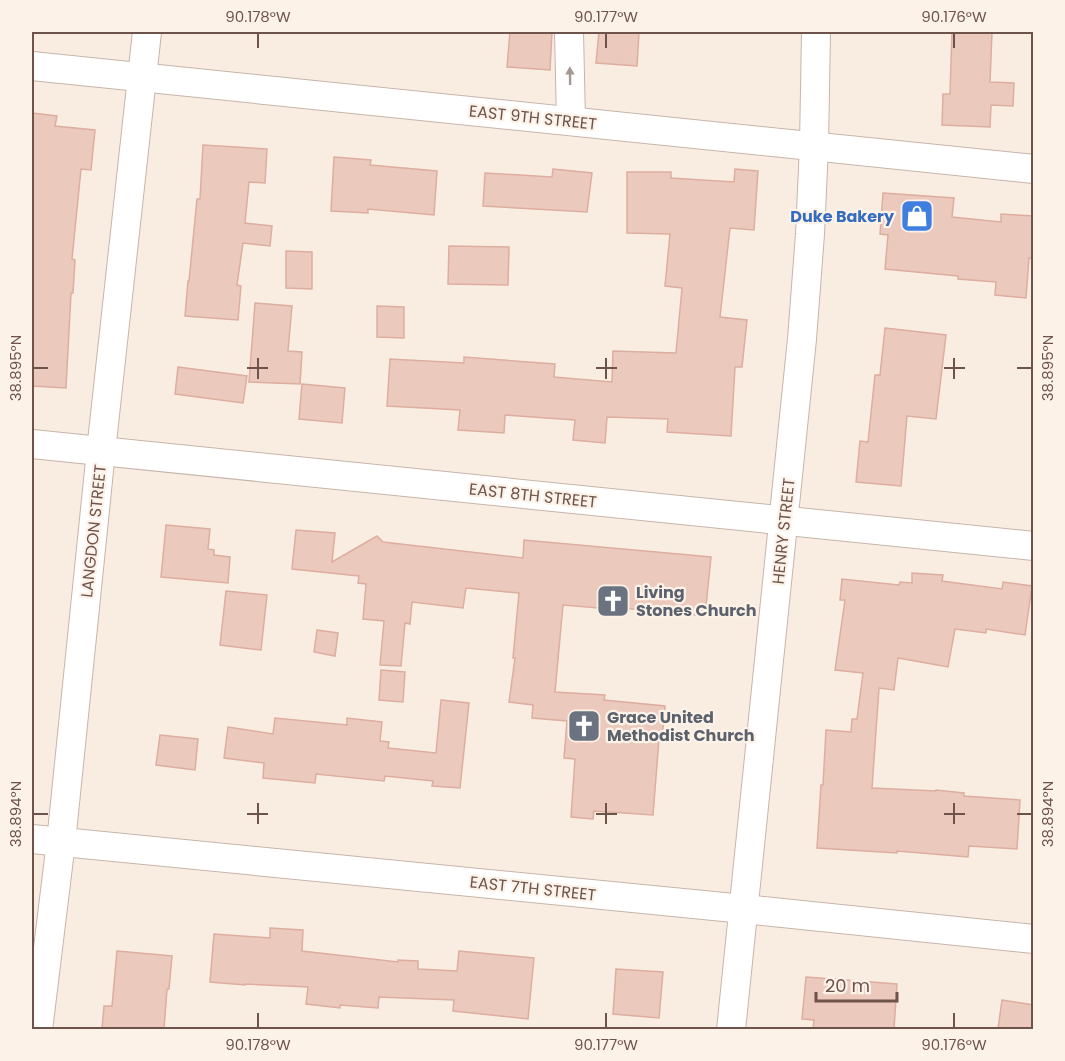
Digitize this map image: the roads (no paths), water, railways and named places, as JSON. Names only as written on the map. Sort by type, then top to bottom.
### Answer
[{"type":"street","name":"LANGDON STREET","points":[[38,1029],[62,842],[101,451],[147,32]]},
{"type":"street","points":[[569,32],[570,121]]},
{"type":"street","name":"HENRY STREET","points":[[731,1029],[802,339],[810,234],[816,32]]},
{"type":"street","name":"EAST 9TH STREET","points":[[32,66],[1034,169]]},
{"type":"street","name":"EAST 8TH STREET","points":[[32,444],[1034,546]]},
{"type":"street","name":"EAST 7TH STREET","points":[[32,839],[1034,939]]},
{"type":"place","name":"Duke Bakery","points":[[917,216]]},
{"type":"place","name":"Living Stones Church","points":[[613,601]]},
{"type":"place","name":"Grace United Methodist Church","points":[[584,726]]}]
